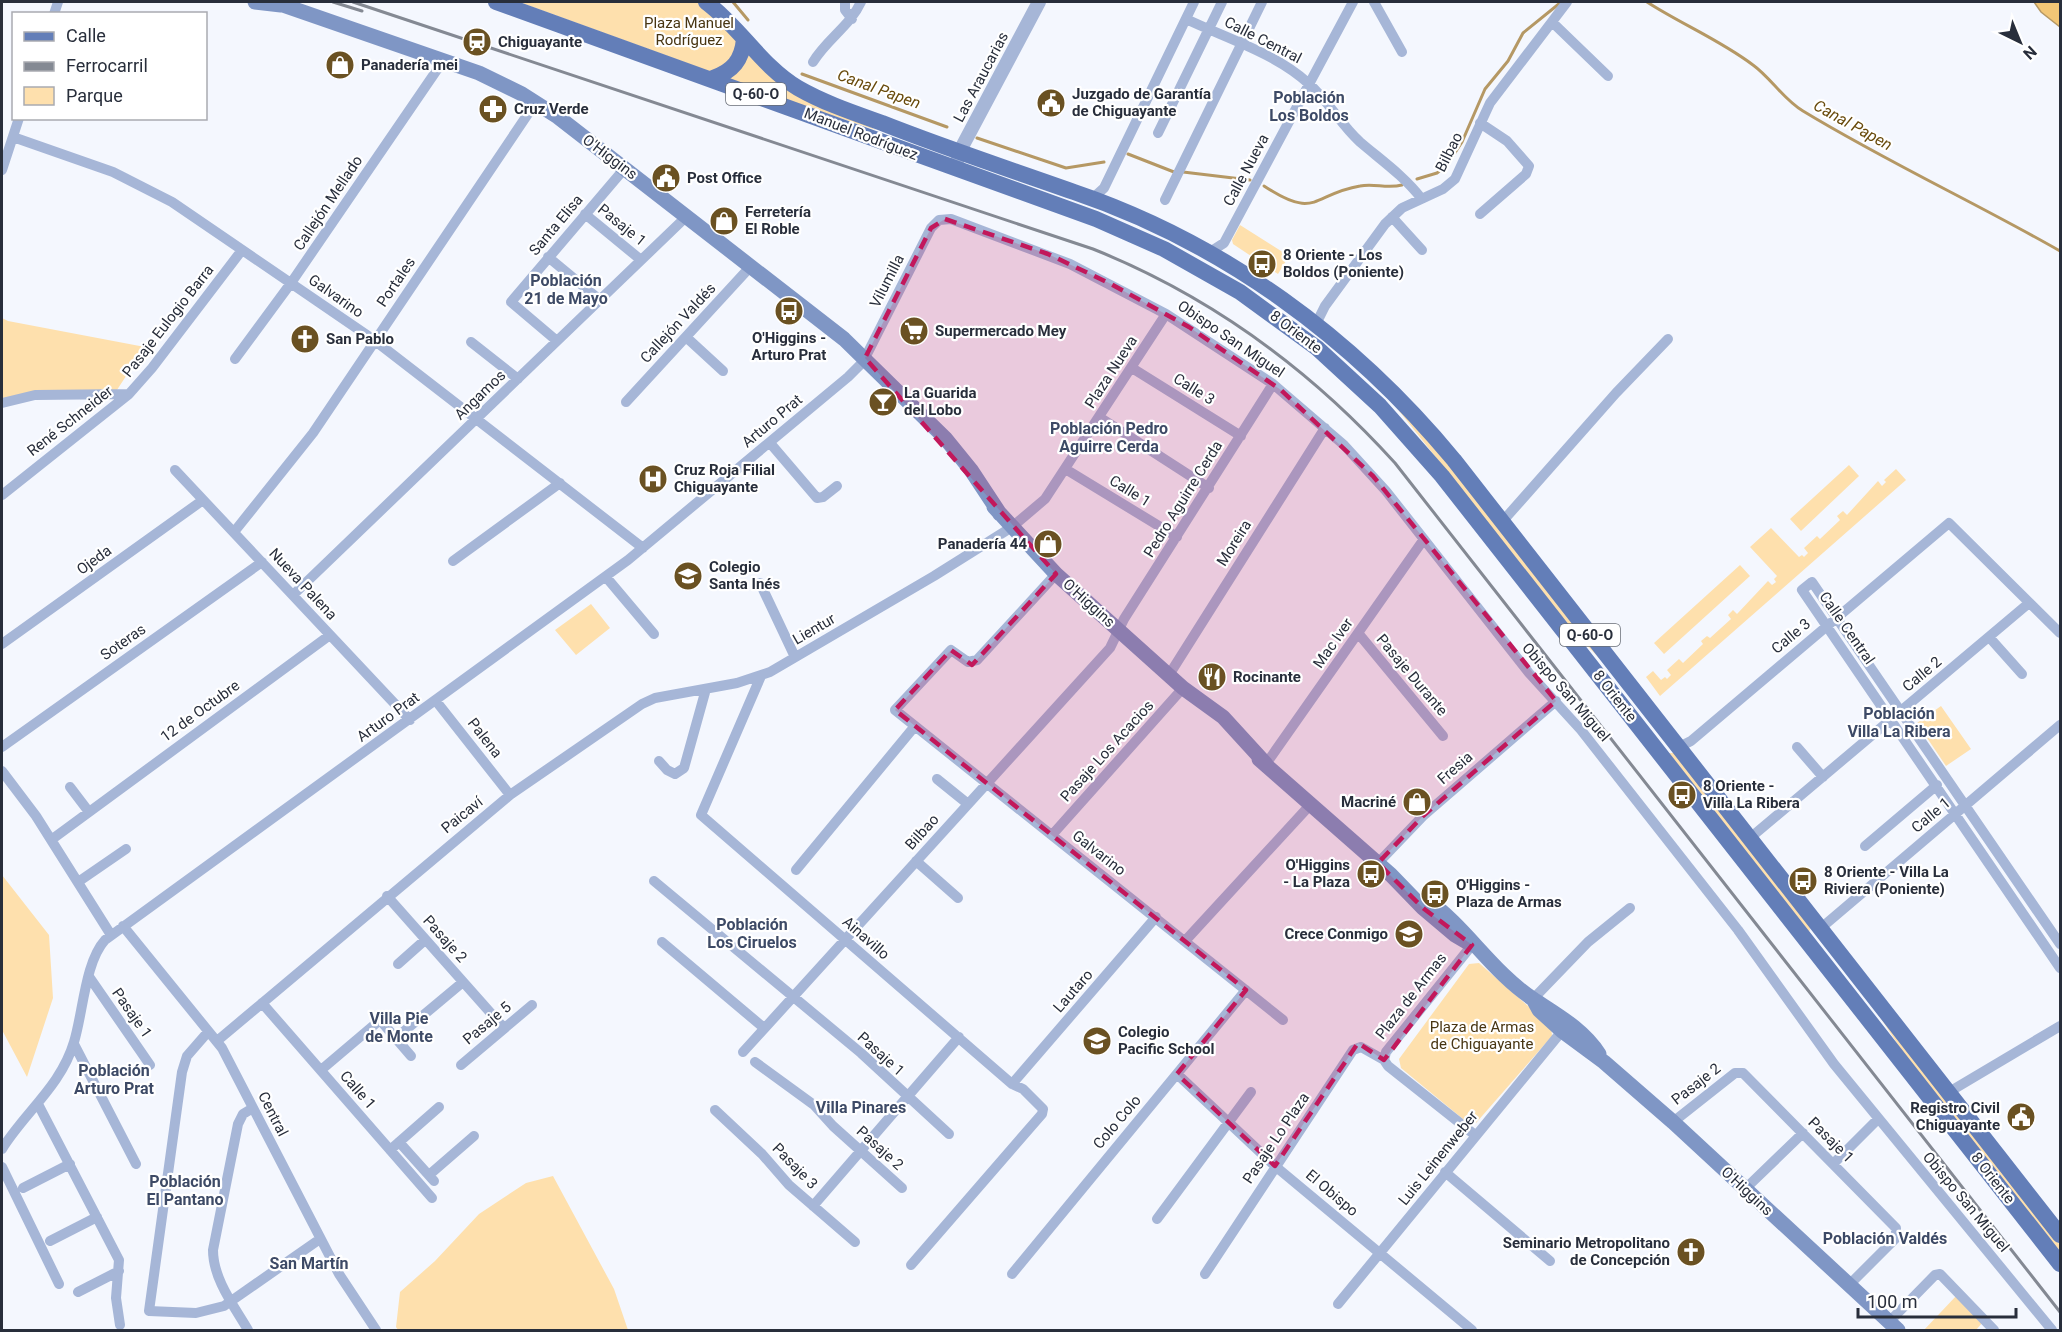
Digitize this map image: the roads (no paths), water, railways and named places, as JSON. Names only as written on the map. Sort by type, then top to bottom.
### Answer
[{"type":"main road","name":"O'Higgins","points":[[255,2],[277,3],[491,78],[536,102],[752,266],[865,358],[956,450],[1000,514],[1056,574],[1184,688],[1198,707],[1391,874],[1445,913],[1461,928],[1472,945],[1533,999],[1539,1010],[1562,1024],[1673,1122],[1893,1328]]},
{"type":"main road","name":"Manuel Rodríguez","points":[[496,2],[957,161]]},
{"type":"main road","name":"Manuel Rodríguez","points":[[706,2],[768,65],[799,88],[957,161]]},
{"type":"main road","points":[[713,78],[735,66],[742,53],[744,39]]},
{"type":"main road","name":"8 Oriente","points":[[957,161],[1092,198],[1145,219],[1210,252],[1266,287],[1316,324],[1362,363],[1415,416],[1502,522],[2061,1234]]},
{"type":"main road","name":"8 Oriente","points":[[957,161],[1096,219],[1185,260],[1253,301],[1317,348],[1373,399],[1422,451],[2061,1264]]},
{"type":"main road","points":[[1185,260],[1203,258],[1210,252]]},
{"type":"main road","points":[[1316,324],[1314,332],[1317,348]]},
{"type":"main road","points":[[1650,740],[1666,747],[1679,747]]},
{"type":"main road","points":[[1819,956],[1818,941],[1821,928]]},
{"type":"street","points":[[845,2],[845,10],[852,18]]},
{"type":"street","points":[[813,62],[820,51],[852,18],[861,2]]},
{"type":"street","name":"Las Araucarias","points":[[957,161],[1039,2]]},
{"type":"street","points":[[1092,198],[1104,188],[1194,2]]},
{"type":"street","points":[[1158,133],[1222,2]]},
{"type":"street","points":[[1165,200],[1262,2]]},
{"type":"street","name":"Calle Nueva","points":[[1210,252],[1224,243],[1353,2]]},
{"type":"street","points":[[1374,2],[1402,52]]},
{"type":"street","name":"Bilbao","points":[[1316,324],[1338,287],[1392,217],[1421,198],[1443,189],[1455,178],[1494,96],[1564,6]]},
{"type":"street","name":"Calle Central","points":[[1186,19],[1284,66],[1309,83],[1348,131],[1408,183],[1421,198]]},
{"type":"street","points":[[1552,22],[1608,76]]},
{"type":"street","name":"Callejón Mellado","points":[[234,359],[291,283],[442,61]]},
{"type":"street","name":"Portales","points":[[234,532],[313,433],[536,102]]},
{"type":"street","points":[[2,170],[18,120]]},
{"type":"street","points":[[1480,123],[1507,141],[1529,166],[1526,174],[1480,214]]},
{"type":"street","name":"Galvarino","points":[[13,137],[131,179],[160,195],[374,340],[643,549]]},
{"type":"street","name":"Santa Elisa","points":[[557,341],[511,302],[625,168]]},
{"type":"street","name":"Pasaje 1","points":[[585,214],[641,260]]},
{"type":"street","name":"Angamos","points":[[293,596],[687,216]]},
{"type":"street","points":[[1392,217],[1422,250]]},
{"type":"street","name":"Obispo San Miguel","points":[[939,220],[951,219],[1048,254],[1090,273],[1166,314],[1273,384],[1325,428],[1379,483],[1508,647],[1556,701],[1738,930],[1809,1031],[1878,1119],[2052,1330]]},
{"type":"street","name":"Vilumilla","points":[[865,358],[931,228],[939,220]]},
{"type":"street","name":"Pasaje Eulogio Barra","points":[[2,403],[35,395],[129,394],[152,368],[242,250]]},
{"type":"street","points":[[549,257],[600,300]]},
{"type":"street","name":"Callejón Valdés","points":[[626,402],[752,266]]},
{"type":"street","name":"Plaza Nueva","points":[[1012,527],[1052,493],[1166,314]]},
{"type":"street","points":[[686,337],[723,371]]},
{"type":"street","points":[[1502,522],[1512,514],[1616,393],[1668,339]]},
{"type":"street","points":[[471,342],[518,379]]},
{"type":"street","name":"Arturo Prat","points":[[2,1149],[60,1075],[74,1044],[96,952],[111,935],[643,549],[848,377],[865,358]]},
{"type":"street","name":"Calle 3","points":[[1132,368],[1241,436]]},
{"type":"street","name":"Pedro Aguirre Cerda","points":[[1120,631],[1124,619],[1273,384]]},
{"type":"street","name":"René Schneider","points":[[2,495],[129,394]]},
{"type":"street","points":[[1099,417],[1209,488]]},
{"type":"street","name":"Moreira","points":[[1169,675],[1325,428]]},
{"type":"street","points":[[770,443],[817,498],[824,497],[837,486]]},
{"type":"street","name":"Nueva Palena","points":[[175,470],[410,720]]},
{"type":"street","name":"Calle 1","points":[[1067,470],[1177,537]]},
{"type":"street","points":[[453,561],[560,483]]},
{"type":"street","name":"Ojeda","points":[[2,645],[203,500]]},
{"type":"street","name":"Calle 3","points":[[1679,747],[1691,741],[1949,523],[2029,603]]},
{"type":"street","name":"Lientur","points":[[761,676],[1012,527]]},
{"type":"street","name":"Mac Iver","points":[[1266,764],[1424,539]]},
{"type":"street","name":"Soteras","points":[[2,747],[262,562]]},
{"type":"street","name":"Galvarino","points":[[1056,574],[977,660],[968,662],[951,650],[895,710],[1283,1020]]},
{"type":"street","points":[[606,577],[654,634]]},
{"type":"street","name":"Calle Central","points":[[2061,944],[1812,582],[1802,590],[1991,865],[2057,955],[2061,968]]},
{"type":"street","points":[[760,584],[795,657]]},
{"type":"street","points":[[2029,603],[2061,633]]},
{"type":"street","name":"Calle 2","points":[[1750,838],[2029,603]]},
{"type":"street","name":"Bilbao","points":[[743,1052],[1110,648],[1120,631]]},
{"type":"street","name":"Pasaje Durante","points":[[1358,633],[1443,736]]},
{"type":"street","name":"12 de Octubre","points":[[51,840],[330,635]]},
{"type":"street","points":[[1989,637],[2022,675]]},
{"type":"street","name":"Paicaví","points":[[217,1041],[510,795],[642,704],[761,676]]},
{"type":"street","name":"Ainavillo","points":[[761,676],[701,815],[1012,1084],[1041,1104],[1042,1114],[911,1265]]},
{"type":"street","name":"Pasaje Los Acacios","points":[[1052,835],[1184,688]]},
{"type":"street","points":[[660,761],[667,770],[675,774],[684,768],[706,689]]},
{"type":"street","name":"Palena","points":[[436,701],[510,795]]},
{"type":"street","name":"Fresia","points":[[1378,863],[1423,816],[1556,701]]},
{"type":"street","name":"Calle 1","points":[[1821,928],[2061,725]]},
{"type":"street","points":[[796,870],[915,726]]},
{"type":"street","points":[[1797,747],[1823,777]]},
{"type":"street","points":[[2,771],[51,840],[111,935]]},
{"type":"street","points":[[937,779],[968,804]]},
{"type":"street","points":[[1866,846],[1936,785]]},
{"type":"street","points":[[70,788],[88,812]]},
{"type":"street","points":[[1185,941],[1311,804]]},
{"type":"street","points":[[78,882],[126,849]]},
{"type":"street","points":[[1991,865],[2002,858]]},
{"type":"street","points":[[916,861],[958,898]]},
{"type":"street","points":[[654,881],[792,997]]},
{"type":"street","name":"Pasaje 2","points":[[387,896],[504,1028]]},
{"type":"street","points":[[1533,999],[1588,942],[1630,908]]},
{"type":"street","name":"Lautaro","points":[[1012,1084],[1156,917]]},
{"type":"street","name":"Central","points":[[123,926],[207,1033],[217,1041],[320,1239],[349,1291],[376,1330]]},
{"type":"street","points":[[398,964],[426,940]]},
{"type":"street","points":[[662,942],[764,1028]]},
{"type":"street","name":"Plaza de Armas","points":[[1472,945],[1386,1052],[1384,1060],[1388,1066],[1475,1135]]},
{"type":"street","name":"Pasaje 1","points":[[90,978],[150,1065]]},
{"type":"street","points":[[396,1038],[463,982]]},
{"type":"street","name":"Colo Colo","points":[[1012,1274],[1246,990]]},
{"type":"street","name":"Pasaje 1","points":[[792,997],[861,1053],[949,1134]]},
{"type":"street","name":"Calle 1","points":[[262,1003],[432,1198]]},
{"type":"street","name":"Pasaje 5","points":[[461,1065],[532,1005]]},
{"type":"street","points":[[321,1070],[380,1020],[411,1056]]},
{"type":"street","name":"Luis Leinenweber","points":[[1338,1304],[1446,1172],[1562,1024]]},
{"type":"street","points":[[1949,1092],[2061,1026]]},
{"type":"street","points":[[207,1033],[187,1056],[182,1072],[149,1311],[196,1313],[218,1309],[320,1239]]},
{"type":"street","points":[[813,1206],[959,1038]]},
{"type":"street","points":[[74,1044],[136,1164]]},
{"type":"street","name":"Pasaje Lo Plaza","points":[[1205,1274],[1353,1050],[1361,1047],[1384,1060]]},
{"type":"street","name":"Pasaje 2","points":[[755,1062],[814,1105],[860,1151],[902,1188]]},
{"type":"street","name":"Pasaje 1","points":[[1739,1071],[1896,1228],[1898,1233],[1849,1285]]},
{"type":"street","name":"Pasaje 2","points":[[1673,1122],[1739,1071]]},
{"type":"street","name":"El Obispo","points":[[1177,1074],[1275,1166],[1472,1330]]},
{"type":"street","points":[[1157,1219],[1251,1092]]},
{"type":"street","points":[[38,1104],[117,1255],[119,1271],[116,1298],[120,1325]]},
{"type":"street","points":[[390,1150],[439,1107]]},
{"type":"street","points":[[248,1330],[215,1269],[213,1250],[238,1124],[243,1114],[253,1108]]},
{"type":"street","name":"Pasaje 3","points":[[715,1110],[762,1154],[784,1180],[855,1242]]},
{"type":"street","points":[[1833,1164],[1878,1119]]},
{"type":"street","points":[[1745,1189],[1803,1133]]},
{"type":"street","points":[[399,1142],[431,1178],[474,1136]]},
{"type":"street","points":[[23,1188],[70,1164]]},
{"type":"street","points":[[2,1167],[59,1284]]},
{"type":"street","points":[[1446,1172],[1550,1261]]},
{"type":"street","points":[[50,1240],[97,1216]]},
{"type":"street","points":[[78,1292],[119,1271]]},
{"type":"street","points":[[1893,1328],[1935,1275],[1940,1274],[1991,1330]]},
{"type":"waterway","name":"Canal Papen","points":[[733,2],[748,20]]},
{"type":"waterway","name":"Canal Papen","points":[[1647,2],[1740,56],[1760,70],[1803,111],[1867,148],[2060,251]]},
{"type":"waterway","name":"Canal Papen","points":[[1417,179],[1437,173],[1447,165],[1462,142],[1485,89],[1508,61],[1523,33],[1560,3]]},
{"type":"waterway","name":"Canal Papen","points":[[802,74],[947,127]]},
{"type":"waterway","name":"Canal Papen","points":[[977,138],[1066,168],[1104,162]]},
{"type":"waterway","name":"Canal Papen","points":[[1128,154],[1174,172]]},
{"type":"waterway","name":"Canal Papen","points":[[1183,172],[1250,180]]},
{"type":"waterway","name":"Canal Papen","points":[[1264,186],[1295,202],[1305,203],[1360,186],[1402,185]]},
{"type":"railway","points":[[333,2],[362,11]]},
{"type":"railway","points":[[353,2],[1093,249],[1178,289],[1218,313],[1293,367],[1329,397],[1395,463],[2060,1312]]},
{"type":"place","name":"Chiguayante","points":[[477,42]]},
{"type":"place","name":"Panadería mei","points":[[340,65]]},
{"type":"place","name":"Juzgado de Garantía de Chiguayante","points":[[1051,103]]},
{"type":"place","name":"Cruz Verde","points":[[493,109]]},
{"type":"place","name":"Post Office","points":[[666,178]]},
{"type":"place","name":"Ferretería El Roble","points":[[724,221]]},
{"type":"place","name":"8 Oriente - Los Boldos (Poniente)","points":[[1262,264]]},
{"type":"place","name":"O'Higgins - Arturo Prat","points":[[789,311]]},
{"type":"place","name":"Supermercado Mey","points":[[914,331]]},
{"type":"place","name":"San Pablo","points":[[305,339]]},
{"type":"place","name":"La Guarida del Lobo","points":[[883,402]]},
{"type":"place","name":"Cruz Roja Filial Chiguayante","points":[[653,479]]},
{"type":"place","name":"Panadería 44","points":[[1048,544]]},
{"type":"place","name":"Colegio Santa Inés","points":[[688,576]]},
{"type":"place","name":"Rocinante","points":[[1212,677]]},
{"type":"place","name":"8 Oriente - Villa La Ribera","points":[[1682,795]]},
{"type":"place","name":"Macriné","points":[[1417,802]]},
{"type":"place","name":"O'Higgins - La Plaza","points":[[1371,874]]},
{"type":"place","name":"8 Oriente - Villa La Riviera (Poniente)","points":[[1803,881]]},
{"type":"place","name":"O'Higgins - Plaza de Armas","points":[[1435,894]]},
{"type":"place","name":"Crece Conmigo","points":[[1409,934]]},
{"type":"place","name":"Colegio Pacific School","points":[[1097,1041]]},
{"type":"place","name":"Registro Civil Chiguayante","points":[[2021,1117]]},
{"type":"place","name":"Seminario Metropolitano de Concepción","points":[[1691,1252]]},
{"type":"district","name":"Población Los Boldos","points":[[1309,106]]},
{"type":"district","name":"Población 21 de Mayo","points":[[566,289]]},
{"type":"district","name":"Población Pedro Aguirre Cerda","points":[[1109,437]]},
{"type":"district","name":"Población Villa La Ribera","points":[[1899,722]]},
{"type":"district","name":"Población Los Ciruelos","points":[[752,933]]},
{"type":"district","name":"Villa Pie de Monte","points":[[399,1027]]},
{"type":"district","name":"Población Arturo Prat","points":[[114,1079]]},
{"type":"district","name":"Villa Pinares","points":[[861,1107]]},
{"type":"district","name":"Población El Pantano","points":[[185,1190]]},
{"type":"district","name":"Población Valdés","points":[[1885,1238]]},
{"type":"district","name":"San Martín","points":[[309,1263]]},
{"type":"park label","name":"Plaza Manuel Rodríguez","points":[[689,32]]},
{"type":"park label","name":"Plaza de Armas de Chiguayante","points":[[1482,1036]]}]
